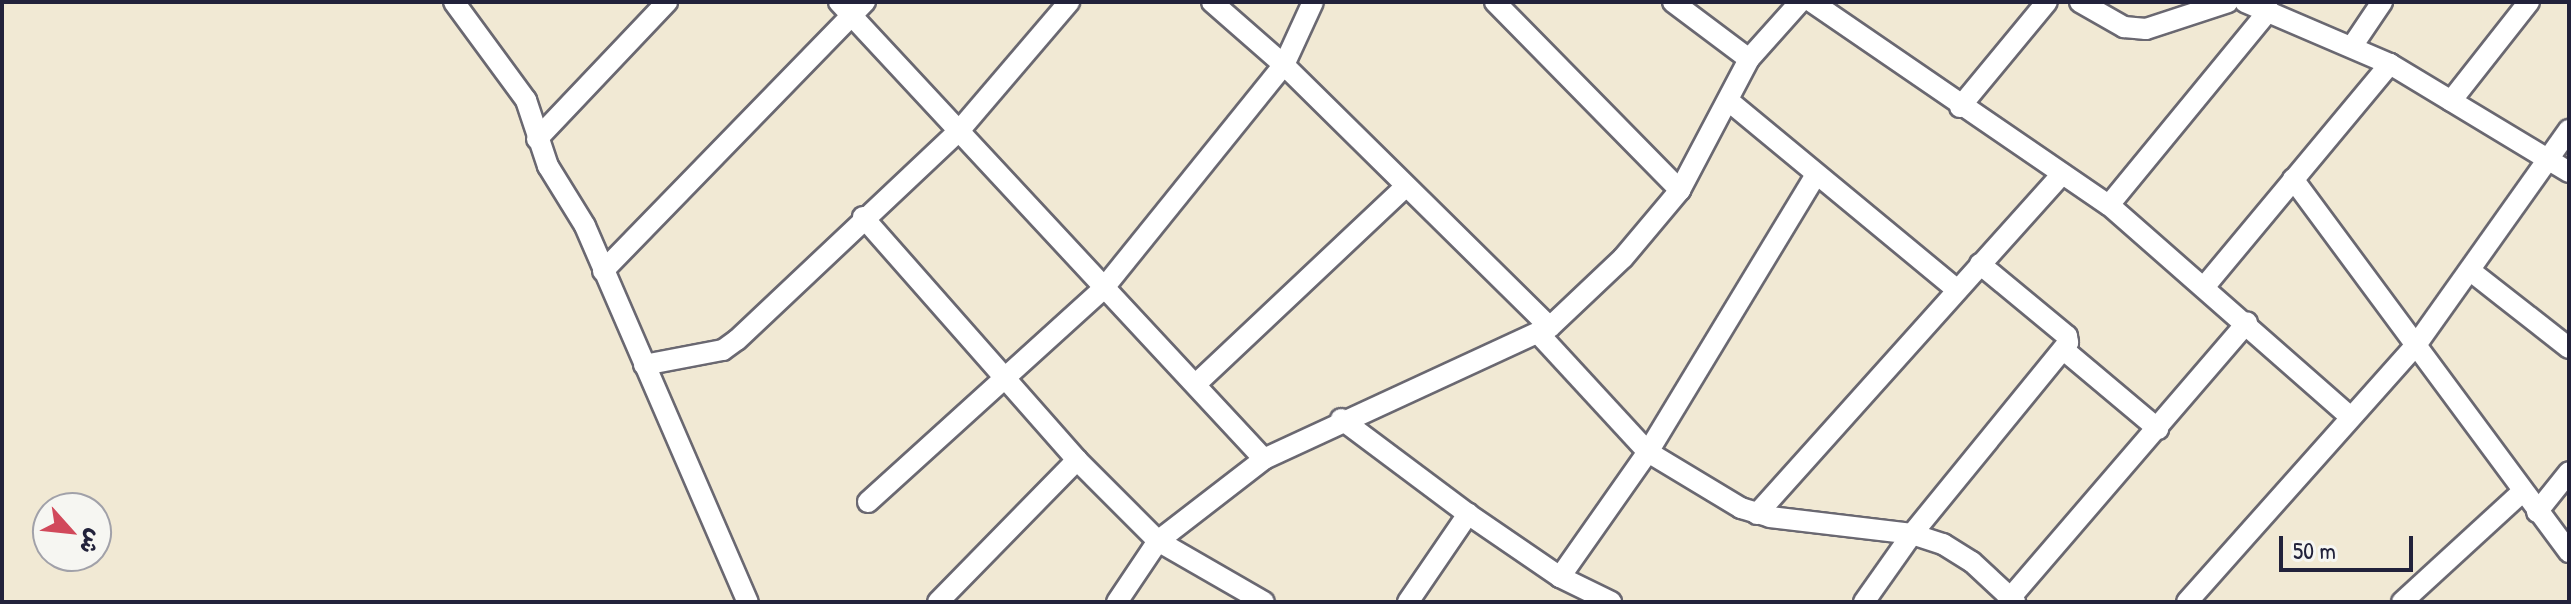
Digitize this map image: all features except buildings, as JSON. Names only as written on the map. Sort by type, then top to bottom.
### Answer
[{"type":"street","points":[[454,2],[514,78],[537,139],[603,271],[748,602]]},
{"type":"street","points":[[537,139],[667,2]]},
{"type":"street","points":[[644,365],[723,350],[959,131],[1069,2]]},
{"type":"street","points":[[1212,2],[1284,65],[1544,330],[1648,452],[1757,514],[1912,534],[1959,552],[2013,600],[2247,323]]},
{"type":"street","points":[[868,502],[1006,382],[1103,289],[1284,65],[1313,2]]},
{"type":"street","points":[[1495,2],[1680,190]]},
{"type":"street","points":[[1673,2],[1749,59]]},
{"type":"street","points":[[1117,602],[1158,541],[1264,459],[1341,419],[1544,330],[1623,258],[1680,190],[1730,102],[1749,59],[1800,2]]},
{"type":"street","points":[[1812,2],[1960,107],[2109,205],[2205,286],[2350,417]]},
{"type":"street","points":[[1960,107],[2047,2]]},
{"type":"street","points":[[2080,2],[2124,27],[2146,29],[2228,2]]},
{"type":"street","points":[[2245,2],[2353,45],[2390,64],[2569,172]]},
{"type":"street","points":[[2353,45],[2382,2]]},
{"type":"street","points":[[2451,101],[2529,2]]},
{"type":"street","points":[[603,271],[852,7],[959,131],[1103,289],[1264,459]]},
{"type":"street","points":[[2109,205],[2269,10]]},
{"type":"street","points":[[2205,286],[2390,64]]},
{"type":"street","points":[[1730,102],[1957,290]]},
{"type":"street","points":[[2187,602],[2416,345],[2551,161],[2569,130]]},
{"type":"street","points":[[1757,514],[2062,174]]},
{"type":"street","points":[[1560,577],[1648,452],[1816,175]]},
{"type":"street","points":[[2293,179],[2569,552]]},
{"type":"street","points":[[1196,384],[1405,187]]},
{"type":"street","points":[[863,217],[1077,460],[1158,541],[1264,602]]},
{"type":"street","points":[[1864,602],[1912,534],[2064,350],[2067,336],[1980,264]]},
{"type":"street","points":[[2472,272],[2569,348]]},
{"type":"street","points":[[2064,350],[2158,429]]},
{"type":"street","points":[[1341,419],[1468,514],[1560,577],[1611,602]]},
{"type":"street","points":[[938,602],[1077,460]]},
{"type":"street","points":[[2537,512],[2569,472]]},
{"type":"street","points":[[2402,602],[2522,492]]},
{"type":"street","points":[[1408,602],[1468,514]]}]
